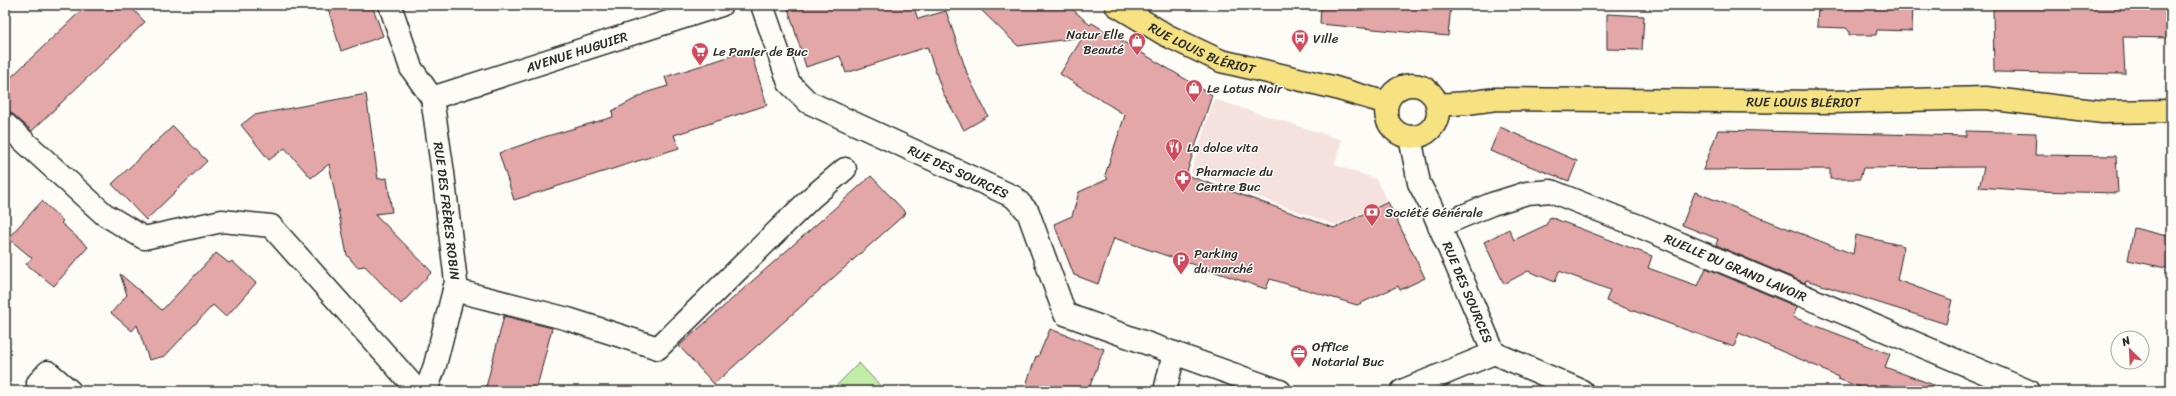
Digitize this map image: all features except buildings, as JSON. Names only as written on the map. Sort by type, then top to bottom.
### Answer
[{"type":"main road","name":"RUE LOUIS BLÉRIOT","points":[[1116,5],[1166,35],[1221,61],[1332,87],[1387,103]]},
{"type":"main road","points":[[1408,86],[1418,86],[1427,91],[1437,105],[1437,116],[1434,125],[1423,134],[1410,137],[1393,130],[1386,113],[1387,103],[1391,95],[1408,86]]},
{"type":"main road","name":"RUE LOUIS BLÉRIOT","points":[[1437,105],[1496,99],[1833,102],[1986,98],[2104,112],[2171,111]]},
{"type":"street","points":[[390,5],[411,68],[432,98]]},
{"type":"street","name":"AVENUE HUGUIER","points":[[432,98],[721,5]]},
{"type":"street","name":"RUE DES SOURCES","points":[[762,5],[789,83],[808,102],[1014,197],[1028,212],[1065,314],[1280,391]]},
{"type":"street","name":"RUE DES FRÈRES ROBIN","points":[[426,391],[435,365],[454,290],[455,274],[432,98]]},
{"type":"street","points":[[5,124],[104,214],[144,238],[222,221],[271,226],[418,391]]},
{"type":"street","name":"RUE DES SOURCES","points":[[1402,391],[1494,353],[1419,183],[1410,137]]},
{"type":"street","points":[[454,290],[568,319],[658,348],[812,198],[845,169]]},
{"type":"street","name":"RUELLE DU GRAND LAVOIR","points":[[1439,226],[1492,204],[1527,193],[1551,191],[1641,226],[2028,391]]},
{"type":"street","points":[[1165,391],[1174,352]]},
{"type":"street","points":[[1494,353],[1582,391]]},
{"type":"street","points":[[38,383],[48,372],[70,391]]},
{"type":"shaded area","points":[[1214,99],[1342,140],[1335,165],[1376,179],[1387,201],[1335,225],[1191,172]]},
{"type":"green space","points":[[859,363],[885,391],[831,391]]},
{"type":"place","name":"Ville","points":[[1300,53]]},
{"type":"place","name":"Natur Elle Beauté","points":[[1137,56]]},
{"type":"place","name":"Le Panier de Buc","points":[[700,66]]},
{"type":"place","name":"Le Lotus Noir","points":[[1194,103]]},
{"type":"place","name":"La dolce vita","points":[[1174,162]]},
{"type":"place","name":"Pharmacie du Centre Buc","points":[[1183,193]]},
{"type":"place","name":"Société Générale","points":[[1372,227]]},
{"type":"place","name":"Parking du marché","points":[[1181,275]]},
{"type":"place","name":"Office Notarial Buc","points":[[1299,368]]}]
